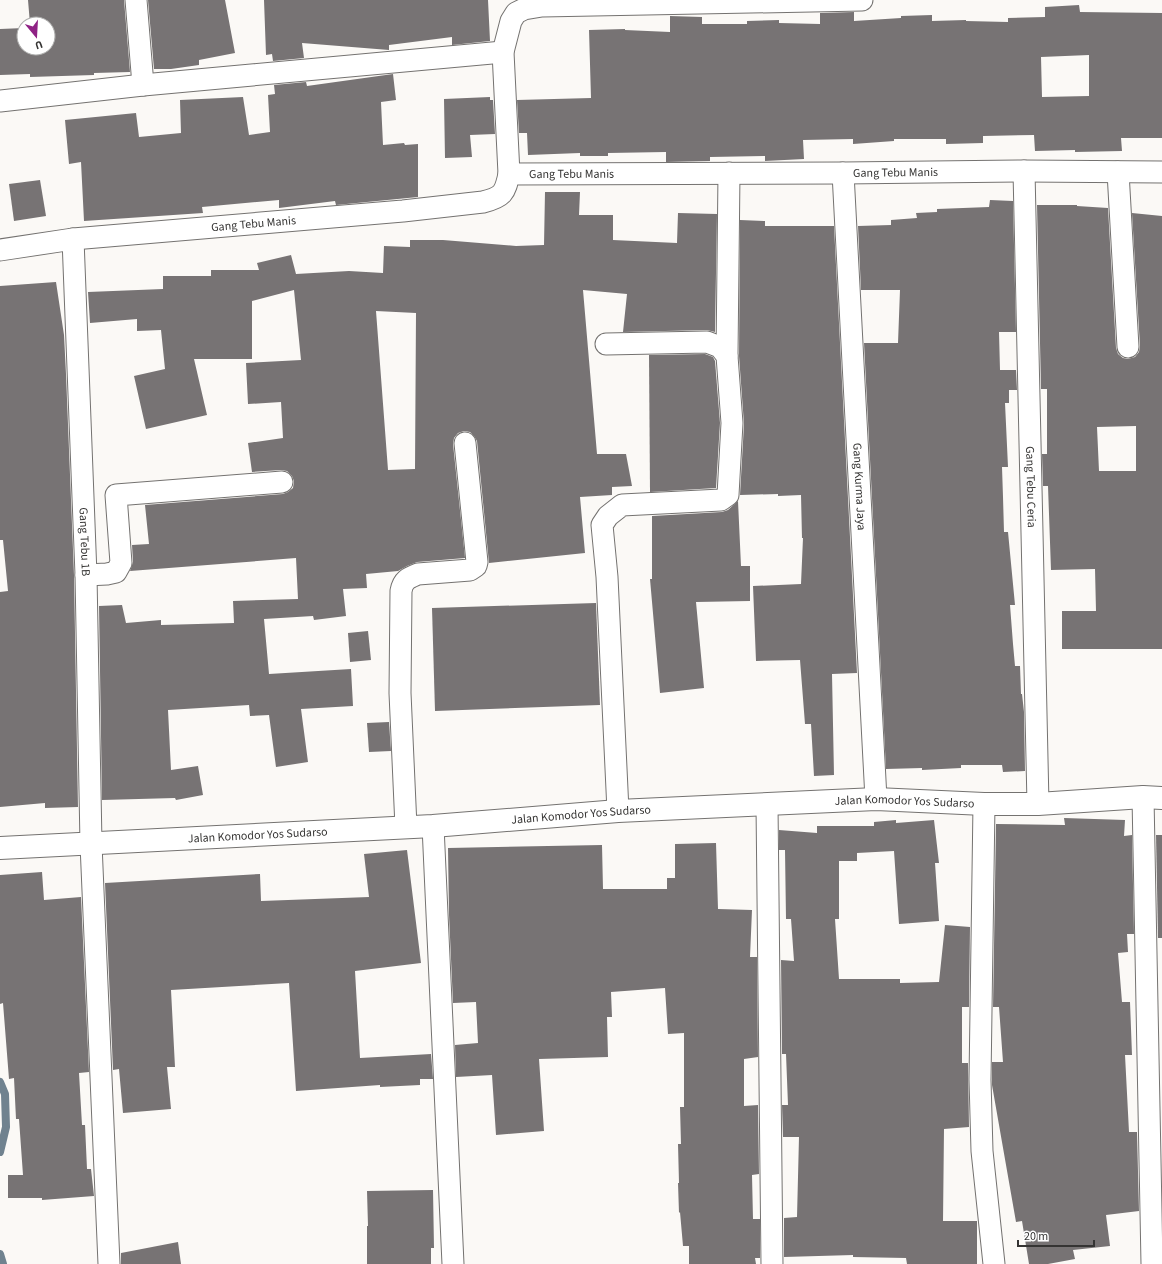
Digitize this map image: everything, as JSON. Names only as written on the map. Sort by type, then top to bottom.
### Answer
[{"type":"street","points":[[136,0],[144,85]]},
{"type":"street","points":[[509,174],[503,52],[511,21],[516,13],[524,9],[542,6],[862,0]]},
{"type":"street","points":[[0,101],[144,85],[503,52]]},
{"type":"street","name":"Gang Tebu Manis","points":[[0,250],[73,239],[403,212],[483,202],[492,200],[504,192],[509,174],[1024,171],[1162,172]]},
{"type":"street","name":"Gang Tebu Ceria","points":[[1024,171],[1038,804]]},
{"type":"street","points":[[1118,172],[1128,347]]},
{"type":"street","points":[[618,811],[607,577],[602,525],[608,516],[622,505],[720,500],[728,495],[732,423],[727,356],[729,173]]},
{"type":"street","name":"Gang Kurma Jaya","points":[[843,173],[876,799]]},
{"type":"street","name":"Gang Tebu 1B","points":[[73,239],[86,575],[91,844],[109,1264]]},
{"type":"street","points":[[606,344],[707,342],[720,347],[727,356]]},
{"type":"street","points":[[406,827],[400,693],[402,584],[410,577],[418,574],[470,570],[476,566],[477,562],[465,443]]},
{"type":"street","points":[[86,575],[116,572],[121,563],[116,496],[282,482]]},
{"type":"street","points":[[1152,797],[1152,1264]]},
{"type":"street","name":"Jalan Komodor Yos Sudarso","points":[[0,848],[433,826],[618,811],[876,799],[984,804],[1038,804],[1152,797]]},
{"type":"street","points":[[984,804],[980,1080],[982,1151],[994,1264]]},
{"type":"street","points":[[767,805],[772,1264]]},
{"type":"street","points":[[433,826],[453,1264]]},
{"type":"building","points":[[28,0],[124,0],[130,72],[30,77],[30,74],[0,75],[0,29],[16,28],[16,56],[56,56],[56,16],[29,16]]},
{"type":"building","points":[[148,0],[225,0],[235,53],[199,60],[199,65],[171,69],[154,69]]},
{"type":"building","points":[[264,0],[488,0],[490,41],[452,45],[452,37],[389,45],[389,50],[302,43],[304,58],[273,61],[272,54],[266,55]]},
{"type":"building","points":[[1079,5],[1080,12],[1162,13],[1162,138],[1121,138],[1122,151],[1075,152],[1075,150],[1035,151],[1034,135],[983,136],[983,143],[946,144],[946,139],[894,139],[894,141],[853,144],[853,139],[803,140],[804,159],[765,161],[765,156],[710,157],[710,161],[666,162],[666,152],[608,153],[608,156],[580,156],[580,153],[528,155],[527,133],[519,133],[517,100],[591,98],[589,30],[625,29],[670,32],[670,16],[702,17],[702,24],[747,24],[747,21],[779,20],[779,23],[820,24],[820,13],[854,12],[854,21],[901,18],[901,16],[932,15],[932,21],[966,20],[1008,22],[1008,18],[1045,17],[1045,7]],"holes":[[[1089,55],[1089,96],[1042,97],[1041,57]]]},
{"type":"building","points":[[393,74],[396,100],[381,102],[383,145],[404,143],[405,145],[418,144],[418,197],[336,205],[335,201],[279,208],[279,200],[202,207],[203,213],[84,221],[81,162],[69,164],[65,120],[136,113],[139,137],[181,133],[180,100],[243,97],[249,135],[270,132],[268,95],[275,94],[274,85],[306,82],[307,86]]},
{"type":"building","points":[[490,97],[490,100],[493,100],[495,134],[470,135],[472,157],[445,158],[444,99]]},
{"type":"building","points":[[40,180],[46,216],[14,221],[9,184]]},
{"type":"building","points":[[545,192],[580,192],[579,215],[613,215],[613,240],[677,243],[678,213],[717,214],[715,332],[707,330],[623,332],[627,294],[583,290],[597,454],[626,454],[632,486],[612,487],[612,495],[580,497],[585,553],[489,563],[477,441],[470,432],[464,431],[458,433],[454,438],[453,444],[465,558],[417,562],[398,571],[366,574],[367,588],[343,589],[346,616],[314,620],[313,616],[264,619],[269,674],[351,669],[353,706],[301,709],[308,762],[276,767],[269,715],[250,716],[249,705],[168,710],[171,770],[198,766],[203,795],[176,800],[175,798],[102,800],[99,606],[122,605],[126,623],[161,620],[161,625],[234,623],[233,601],[298,599],[296,558],[130,571],[133,562],[132,545],[149,544],[145,505],[283,494],[293,488],[294,481],[292,476],[287,471],[252,472],[248,443],[283,438],[281,402],[248,404],[246,363],[301,360],[294,290],[252,301],[252,359],[194,359],[207,415],[146,429],[134,376],[165,369],[161,330],[137,331],[137,319],[90,323],[88,292],[163,289],[163,276],[211,276],[211,270],[259,270],[257,263],[291,255],[296,274],[349,271],[383,273],[384,246],[410,247],[410,240],[443,240],[516,246],[544,245]],"holes":[[[376,311],[416,313],[415,469],[388,470]]]},
{"type":"building","points":[[990,200],[1013,201],[1016,332],[999,332],[1000,370],[1016,370],[1017,390],[1009,390],[1009,403],[1005,403],[1008,467],[1002,467],[1004,532],[1008,532],[1015,605],[1010,605],[1013,644],[1015,666],[1020,666],[1021,694],[1024,712],[1025,771],[1003,772],[1002,765],[961,765],[961,768],[922,770],[922,768],[886,769],[864,343],[898,343],[900,290],[861,290],[858,226],[891,225],[891,220],[917,218],[916,213],[937,212],[937,209],[989,207]]},
{"type":"building","points":[[1037,205],[1077,205],[1108,208],[1116,348],[1118,354],[1123,358],[1128,359],[1135,357],[1139,352],[1140,346],[1132,213],[1162,216],[1162,649],[1062,649],[1062,611],[1096,611],[1095,569],[1051,570],[1048,486],[1043,486],[1042,454],[1047,454],[1047,389],[1041,389]],"holes":[[[1136,426],[1136,471],[1099,471],[1097,427]]]},
{"type":"building","points":[[740,220],[765,221],[765,226],[834,226],[857,673],[832,674],[834,775],[814,776],[811,724],[805,724],[800,660],[756,661],[753,586],[801,584],[803,538],[801,495],[740,495],[744,424],[739,356]]},
{"type":"building","points":[[56,282],[64,335],[66,374],[74,575],[78,807],[45,808],[45,803],[0,807],[0,592],[8,591],[3,540],[0,540],[0,286]]},
{"type":"building","points":[[705,354],[713,357],[715,361],[720,423],[716,488],[650,492],[649,355]]},
{"type":"building","points":[[738,501],[741,566],[750,566],[750,601],[696,602],[704,688],[660,693],[650,579],[652,579],[652,516],[722,512],[728,510]]},
{"type":"building","points":[[596,603],[600,705],[435,711],[432,608]]},
{"type":"building","points":[[368,631],[371,660],[350,662],[348,633]]},
{"type":"building","points":[[389,722],[391,751],[369,752],[367,723]]},
{"type":"building","points":[[1064,818],[1125,820],[1124,836],[1132,835],[1134,934],[1127,934],[1128,952],[1118,953],[1122,1002],[1130,1002],[1132,1055],[1125,1055],[1129,1132],[1137,1132],[1139,1211],[1106,1215],[1110,1246],[1073,1250],[1075,1259],[1048,1264],[1029,1264],[1022,1221],[1016,1222],[992,1085],[992,1062],[1003,1062],[999,1007],[993,1007],[996,824],[1065,825]]},
{"type":"building","points":[[896,820],[896,823],[934,820],[939,863],[935,863],[939,921],[899,924],[894,851],[857,853],[857,861],[839,861],[839,919],[835,919],[839,979],[900,979],[900,983],[939,982],[945,925],[970,927],[969,1007],[962,1007],[962,1063],[968,1063],[969,1127],[944,1129],[943,1221],[977,1221],[977,1264],[907,1264],[906,1258],[853,1257],[853,1255],[784,1257],[784,1218],[797,1217],[799,1137],[783,1137],[782,1105],[788,1105],[786,1054],[782,1054],[781,960],[794,961],[791,919],[786,919],[785,850],[779,850],[779,830],[817,833],[817,826],[874,826],[874,822]]},
{"type":"building","points":[[1156,835],[1162,835],[1162,938],[1158,938]]},
{"type":"building","points":[[716,843],[718,909],[752,910],[750,957],[757,957],[758,1057],[744,1059],[744,1106],[758,1105],[759,1174],[752,1175],[753,1219],[760,1219],[760,1258],[755,1258],[756,1264],[689,1264],[689,1246],[683,1246],[680,1212],[679,1213],[678,1144],[681,1144],[680,1107],[684,1107],[684,1033],[668,1034],[665,988],[611,992],[612,1017],[607,1017],[608,1057],[539,1059],[544,1131],[496,1135],[492,1075],[456,1077],[455,1045],[478,1043],[476,1002],[453,1003],[448,848],[602,845],[603,889],[667,889],[667,878],[675,878],[675,844]]},
{"type":"building","points":[[407,850],[421,963],[355,971],[360,1058],[431,1054],[433,1079],[420,1079],[420,1085],[380,1087],[380,1085],[296,1091],[289,983],[171,990],[175,1067],[167,1067],[171,1109],[123,1113],[119,1069],[113,1070],[105,883],[260,874],[261,901],[369,897],[364,854]]},
{"type":"building","points":[[42,872],[44,900],[81,897],[89,1072],[79,1073],[82,1125],[85,1125],[87,1169],[91,1169],[94,1196],[42,1200],[42,1198],[8,1198],[8,1175],[23,1175],[19,1119],[16,1119],[14,1078],[9,1079],[3,1003],[0,1004],[0,875]]},
{"type":"building","points":[[433,1190],[434,1248],[431,1248],[431,1264],[367,1264],[367,1191]]},
{"type":"building","points":[[178,1242],[181,1264],[121,1264],[121,1253]]},
{"type":"waterway","points":[[0,1082],[5,1094],[6,1127],[0,1152]]},
{"type":"waterway","points":[[0,1254],[3,1264]]}]
